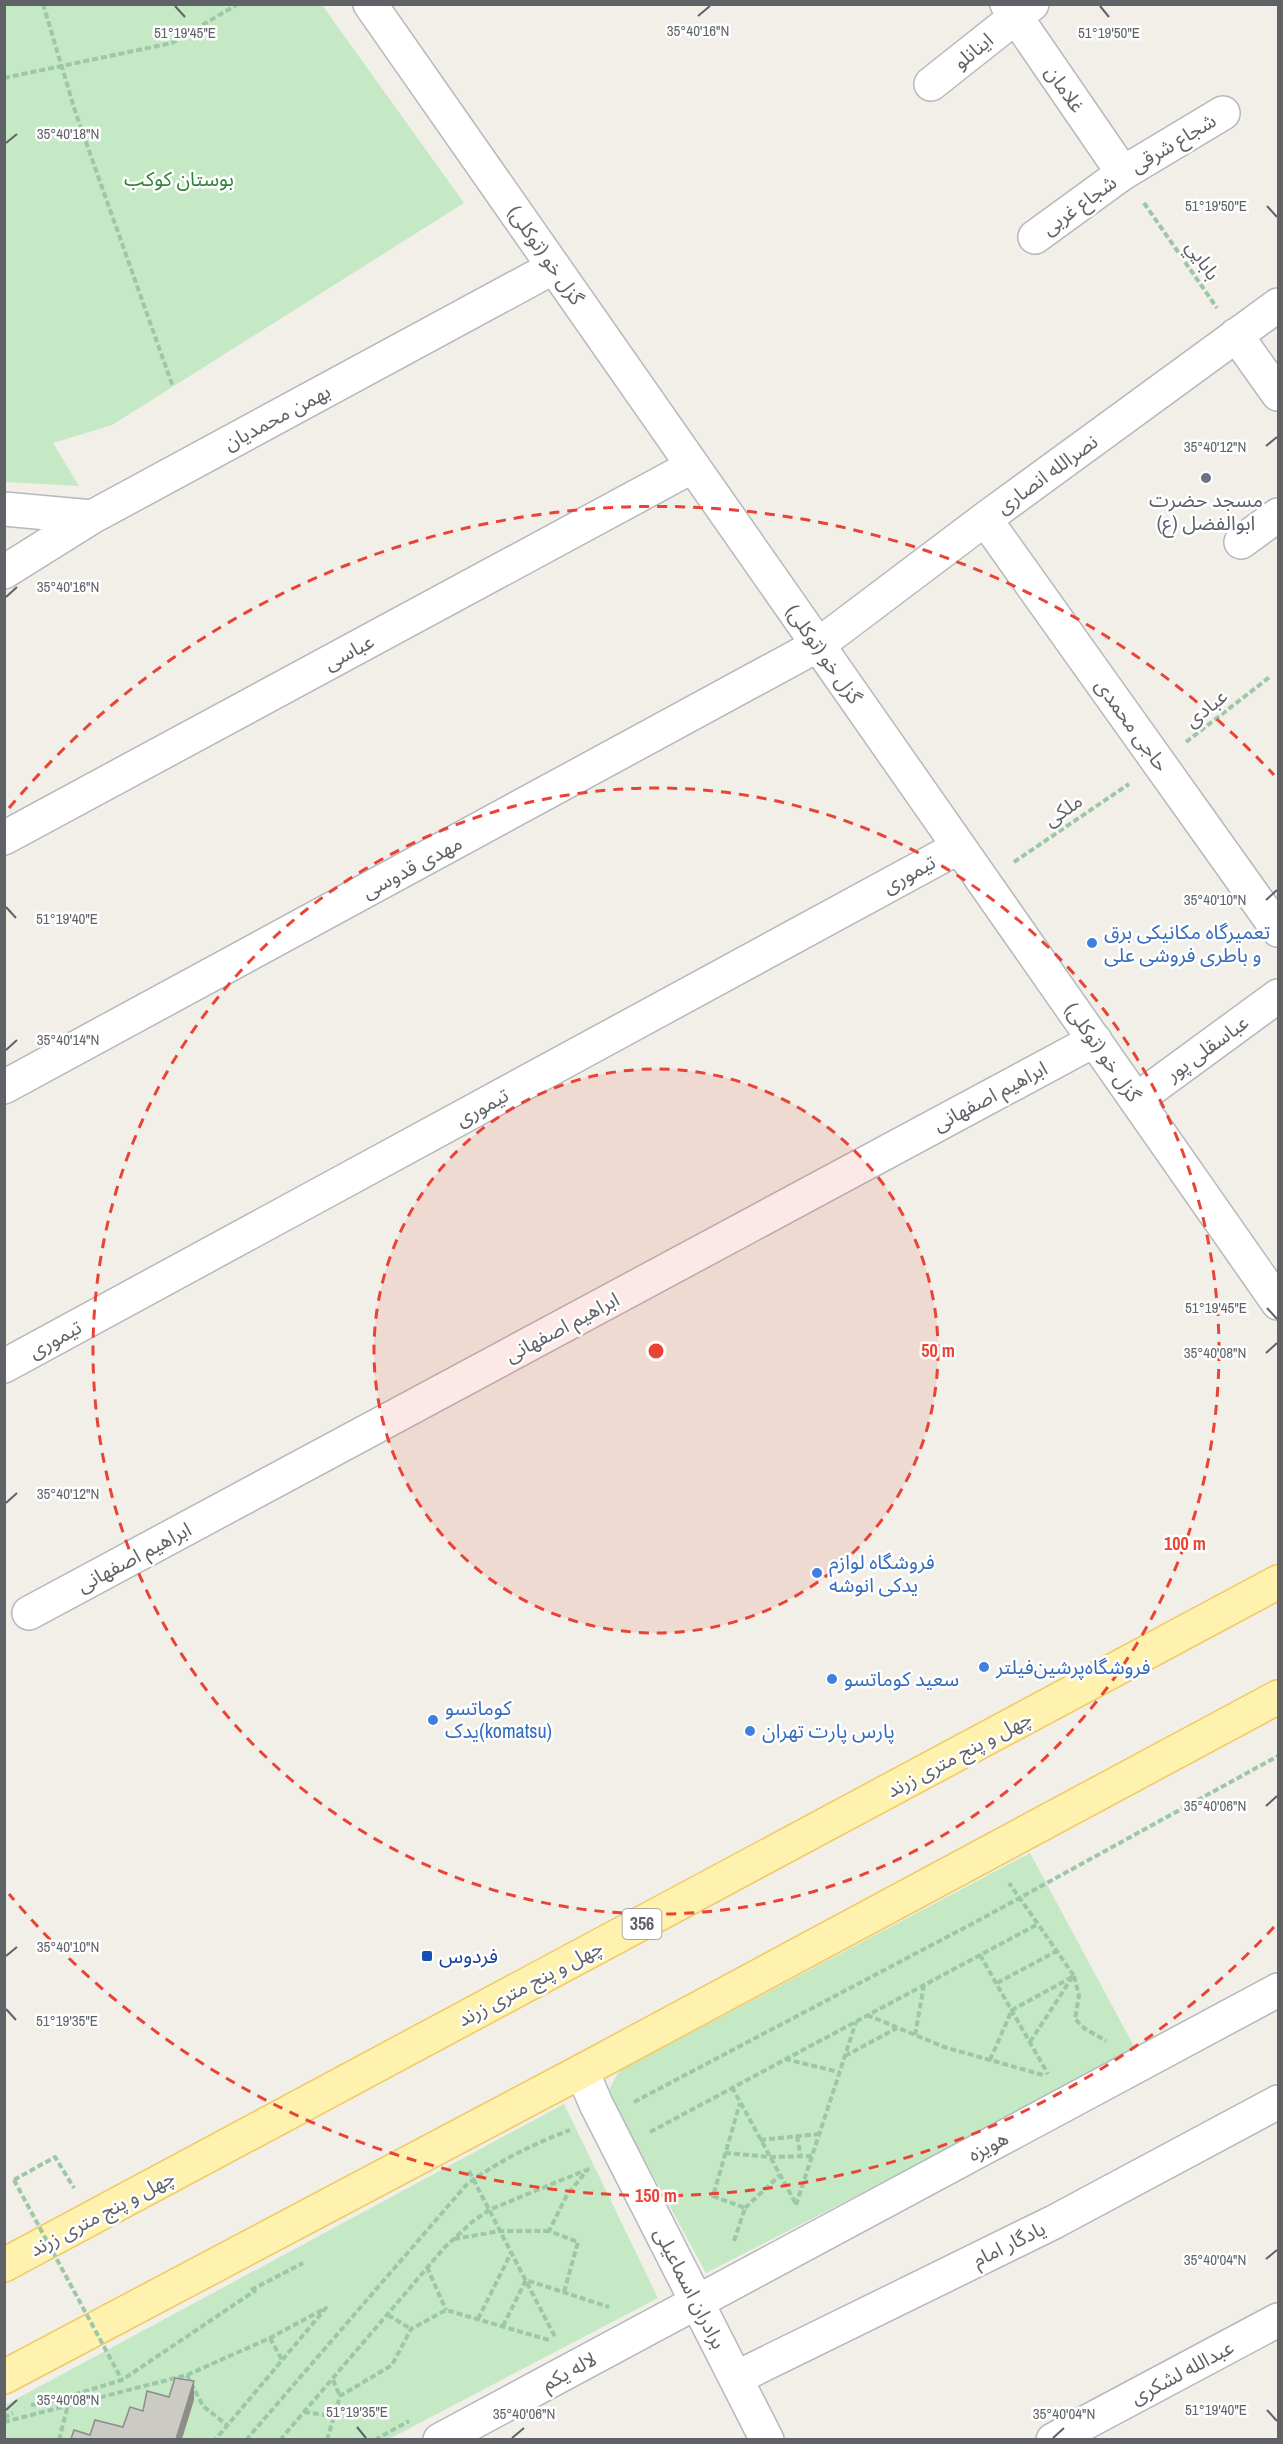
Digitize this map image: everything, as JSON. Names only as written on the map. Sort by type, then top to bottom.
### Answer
[{"type":"main road","name":"چهل و پنج متری زرند","points":[[4,2265],[1278,1582]]},
{"type":"main road","points":[[4,2377],[582,2071],[1278,1697]]},
{"type":"street","name":"گزل خو (توکلی)","points":[[370,4],[1278,1303]]},
{"type":"street","name":"اینانلو","points":[[931,84],[1018,9]]},
{"type":"street","name":"غلامان","points":[[1018,9],[1124,173]]},
{"type":"street","name":"شجاع شرقی","points":[[1124,173],[1223,113]]},
{"type":"street","name":"شجاع غربی","points":[[1035,237],[1124,173]]},
{"type":"street","name":"بهمن محمدیان","points":[[4,572],[92,517],[554,267]]},
{"type":"street","name":"نصرالله انصاری","points":[[818,645],[985,519],[1278,305]]},
{"type":"street","points":[[1236,335],[1278,394]]},
{"type":"street","name":"عباسی","points":[[4,838],[693,466]]},
{"type":"street","points":[[4,509],[92,517]]},
{"type":"street","points":[[1241,542],[1278,515]]},
{"type":"street","name":"حاجی محمدی","points":[[985,519],[1278,930]]},
{"type":"street","name":"مهدی قدوسی","points":[[4,1087],[818,645]]},
{"type":"street","name":"تیموری","points":[[4,1366],[959,847]]},
{"type":"street","name":"عباسقلی پور","points":[[1136,1100],[1278,996]]},
{"type":"street","name":"ابراهیم اصفهانی","points":[[29,1613],[1095,1040]]},
{"type":"street","name":"هویزه","points":[[698,2302],[1278,1990]]},
{"type":"street","name":"برادران اسماعیلی","points":[[582,2071],[603,2118],[767,2439]]},
{"type":"street","name":"یادگار امام","points":[[736,2378],[1054,2222],[1278,2102]]},
{"type":"street","name":"لاله یکم","points":[[440,2439],[698,2302]]},
{"type":"street","name":"عبدالله لشکری","points":[[1053,2439],[1278,2320]]},
{"type":"path","points":[[43,4],[60,66],[173,387]]},
{"type":"path","points":[[4,78],[172,43],[238,4]]},
{"type":"path","name":"بابايي","points":[[1124,173],[1236,335]]},
{"type":"path","name":"عبادی","points":[[1159,763],[1271,676]]},
{"type":"path","name":"ملکی","points":[[985,883],[1159,763]]},
{"type":"path","points":[[246,2439],[467,2184],[496,2164],[540,2141],[603,2118],[1021,1898],[1278,1756]]},
{"type":"path","points":[[1009,1883],[1074,1976],[1078,1996],[1075,2019],[1084,2028],[1114,2046]]},
{"type":"path","points":[[280,2439],[333,2380],[427,2267],[453,2240],[489,2210],[588,2169],[657,2127],[1038,1924]]},
{"type":"path","points":[[997,1983],[1057,1951]]},
{"type":"path","points":[[980,1955],[1050,2076]]},
{"type":"path","points":[[990,2060],[1012,2010],[1074,1976]]},
{"type":"path","points":[[1030,2042],[1074,1976]]},
{"type":"path","points":[[915,2035],[924,1984]]},
{"type":"path","points":[[867,2015],[944,2047],[1050,2076]]},
{"type":"path","points":[[796,2205],[856,2021]]},
{"type":"path","points":[[845,2056],[898,2028]]},
{"type":"path","points":[[785,2059],[839,2072]]},
{"type":"path","points":[[1039,2082],[1050,2076]]},
{"type":"path","points":[[732,2087],[796,2205]]},
{"type":"path","points":[[740,2103],[712,2196],[745,2208]]},
{"type":"path","points":[[566,2125],[574,2140]]},
{"type":"path","points":[[760,2140],[819,2134]]},
{"type":"path","points":[[797,2136],[801,2157]]},
{"type":"path","points":[[725,2153],[771,2157],[812,2156]]},
{"type":"path","points":[[55,2157],[14,2180],[122,2380]]},
{"type":"path","points":[[584,2159],[594,2179]]},
{"type":"path","points":[[549,2230],[567,2195],[588,2169]]},
{"type":"path","points":[[340,2396],[392,2365],[411,2329],[446,2310],[558,2343],[469,2171]]},
{"type":"path","points":[[742,2236],[733,2241],[745,2208],[780,2175]]},
{"type":"path","points":[[788,2210],[807,2199]]},
{"type":"path","points":[[453,2240],[500,2231],[549,2230],[578,2242],[564,2292]]},
{"type":"path","points":[[477,2319],[511,2252]]},
{"type":"path","points":[[427,2267],[446,2310]]},
{"type":"path","points":[[526,2280],[610,2307]]},
{"type":"path","points":[[503,2326],[526,2280]]},
{"type":"path","points":[[27,2406],[48,2403],[122,2380],[262,2285]]},
{"type":"path","points":[[4,2422],[187,2375],[270,2338],[326,2308],[215,2439]]},
{"type":"path","points":[[388,2315],[411,2329]]},
{"type":"path","points":[[270,2338],[282,2360]]},
{"type":"path","points":[[187,2375],[203,2406],[227,2425]]},
{"type":"path","points":[[185,2386],[187,2375]]},
{"type":"path","points":[[327,2439],[340,2396],[333,2380]]},
{"type":"path","points":[[59,2439],[68,2405]]},
{"type":"path","points":[[304,2412],[333,2416]]},
{"type":"green space","name":"بوستان کوکب","points":[[4,5],[322,5],[464,203],[112,425],[53,443],[79,486],[5,482]]},
{"type":"green space","points":[[1030,1853],[1137,2052],[706,2273],[612,2100],[609,2090],[618,2073]]},
{"type":"green space","points":[[564,2104],[658,2298],[389,2439],[5,2440],[5,2405]]},
{"type":"building","points":[[175,2378],[194,2381],[176,2439],[71,2439],[74,2430],[90,2435],[95,2420],[123,2427],[130,2407],[143,2411],[147,2391],[169,2397]]},
{"type":"place","name":"مسجد حضرت ابوالفضل (ع)","points":[[1206,478]]},
{"type":"place","name":"تعمیرگاه مکانیکی برق و باطری فروشی علی","points":[[1092,943]]},
{"type":"place","name":"فروشگاه لوازم یدکی انوشه","points":[[817,1573]]},
{"type":"place","name":"فروشگاه‌پرشین‌فیلتر","points":[[984,1667]]},
{"type":"place","name":"سعید کوماتسو","points":[[832,1679]]},
{"type":"place","name":"کوماتسو یدک(komatsu)","points":[[433,1720]]},
{"type":"place","name":"پارس پارت تهران","points":[[750,1731]]},
{"type":"place","name":"فردوس","points":[[427,1956]]}]
